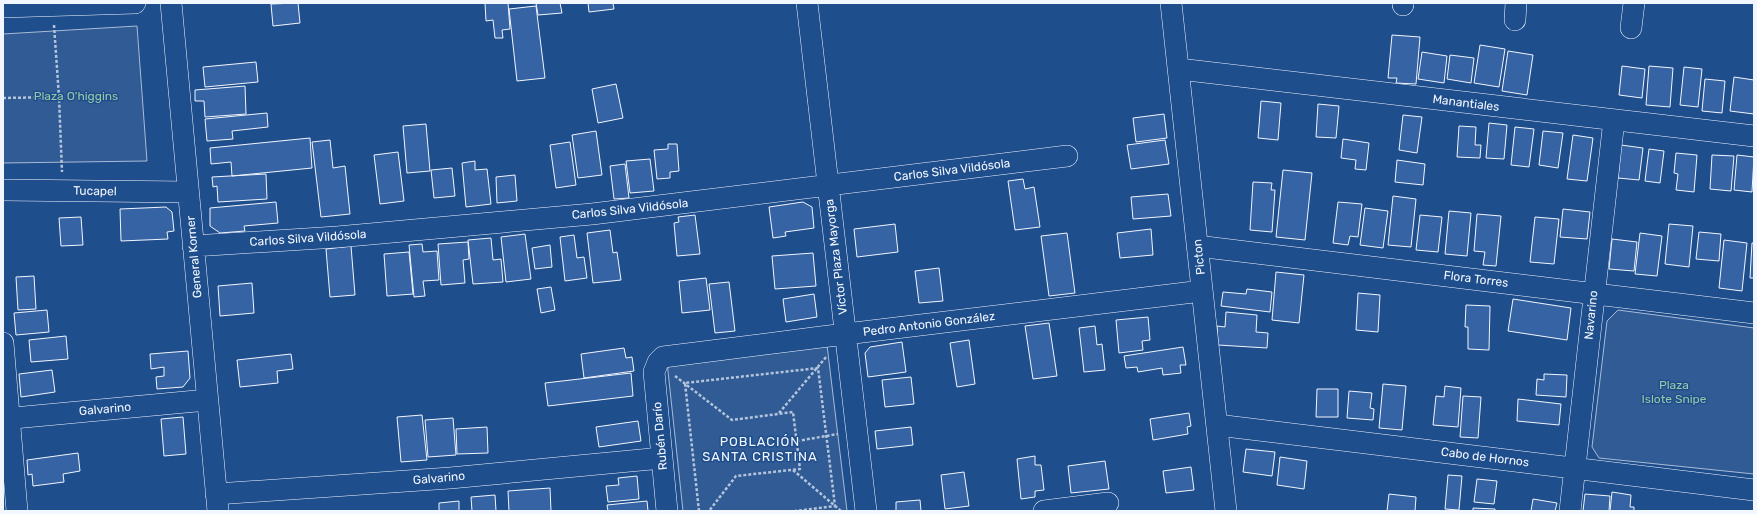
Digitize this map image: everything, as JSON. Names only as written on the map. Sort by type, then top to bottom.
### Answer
[{"type":"street","points":[[3,7],[135,3]]},
{"type":"street","name":"General Korner","points":[[171,3],[217,502]]},
{"type":"street","name":"Víctor Plaza Mayorga","points":[[807,3],[866,511]]},
{"type":"street","name":"Picton","points":[[1171,3],[1226,511]]},
{"type":"street","points":[[1631,28],[1634,3]]},
{"type":"street","name":"Manantiales","points":[[1179,69],[1754,136]]},
{"type":"street","name":"Navarino","points":[[1570,511],[1593,293],[1614,120]]},
{"type":"street","name":"Carlos Silva Vildósola","points":[[193,246],[482,225],[694,202],[1067,156]]},
{"type":"street","name":"Tucapel","points":[[3,190],[188,192]]},
{"type":"street","name":"Flora Torres","points":[[1198,246],[1754,313]]},
{"type":"street","name":"Pedro Antonio González","points":[[658,362],[668,356],[1202,291]]},
{"type":"street","points":[[3,342],[6,418],[17,511]]},
{"type":"street","name":"Rubén Darío","points":[[658,362],[654,372],[667,511]]},
{"type":"street","name":"Galvarino","points":[[6,418],[207,400]]},
{"type":"street","name":"Cabo de Hornos","points":[[1217,425],[1754,490]]},
{"type":"street","name":"Galvarino","points":[[217,502],[457,477],[662,458]]},
{"type":"street","points":[[1044,511],[1108,503]]},
{"type":"path","points":[[53,6],[63,190]]},
{"type":"path","points":[[3,98],[59,97]]},
{"type":"path","points":[[779,414],[832,350]]},
{"type":"path","points":[[658,362],[732,420],[793,412],[800,468],[736,476],[709,511]]},
{"type":"path","points":[[685,383],[818,368]]},
{"type":"path","points":[[818,368],[835,506]]},
{"type":"path","points":[[685,383],[699,511]]},
{"type":"path","points":[[797,440],[842,434]]},
{"type":"path","points":[[792,470],[841,511]]},
{"type":"path","points":[[795,511],[835,506]]},
{"type":"shaded area","name":"Plaza O'higgins","points":[[137,26],[147,161],[3,163],[3,34]]},
{"type":"shaded area","name":"Plaza Islote Snipe","points":[[1618,310],[1754,328],[1754,474],[1599,458],[1592,447],[1607,321]]},
{"type":"shaded area","points":[[827,345],[847,511],[683,511],[667,362]]},
{"type":"building","points":[[298,3],[300,23],[273,26],[271,4]]},
{"type":"building","points":[[485,3],[508,3],[510,29],[502,30],[503,38],[495,38],[493,20],[486,21]]},
{"type":"building","points":[[536,3],[560,3],[562,13],[538,15]]},
{"type":"building","points":[[588,3],[613,3],[614,9],[589,12]]},
{"type":"building","points":[[536,6],[545,78],[517,81],[509,9]]},
{"type":"building","points":[[1392,35],[1420,37],[1416,84],[1396,83],[1397,78],[1388,78]]},
{"type":"building","points":[[1480,45],[1505,49],[1499,87],[1474,83]]},
{"type":"building","points":[[1508,51],[1533,55],[1527,95],[1502,91]]},
{"type":"building","points":[[1422,52],[1447,56],[1444,83],[1418,79]]},
{"type":"building","points":[[1450,55],[1474,58],[1471,83],[1447,79]]},
{"type":"building","points":[[256,62],[258,82],[205,87],[203,67]]},
{"type":"building","points":[[1622,66],[1645,69],[1642,98],[1619,95]]},
{"type":"building","points":[[1649,66],[1673,68],[1670,107],[1646,105]]},
{"type":"building","points":[[1684,67],[1702,69],[1698,107],[1680,105]]},
{"type":"building","points":[[1734,77],[1754,80],[1754,114],[1730,111]]},
{"type":"building","points":[[1705,79],[1725,81],[1722,113],[1702,111]]},
{"type":"building","points":[[616,84],[623,118],[598,123],[592,89]]},
{"type":"building","points":[[245,86],[246,114],[205,117],[204,101],[195,101],[195,90]]},
{"type":"building","points":[[1261,101],[1281,103],[1278,140],[1258,138]]},
{"type":"building","points":[[1318,104],[1339,106],[1336,138],[1316,137]]},
{"type":"building","points":[[267,113],[268,127],[232,131],[233,139],[207,141],[205,119]]},
{"type":"building","points":[[1164,114],[1167,138],[1136,142],[1133,118]]},
{"type":"building","points":[[1403,115],[1422,117],[1417,153],[1399,150]]},
{"type":"building","points":[[1489,123],[1507,125],[1504,159],[1486,158]]},
{"type":"building","points":[[426,124],[430,171],[407,173],[403,126]]},
{"type":"building","points":[[1459,126],[1476,127],[1475,145],[1481,145],[1480,158],[1457,157]]},
{"type":"building","points":[[1515,127],[1534,129],[1529,167],[1511,165]]},
{"type":"building","points":[[596,131],[602,175],[578,178],[572,135]]},
{"type":"building","points":[[1543,131],[1563,133],[1558,168],[1539,165]]},
{"type":"building","points":[[1573,135],[1593,138],[1587,181],[1567,179]]},
{"type":"building","points":[[310,138],[312,168],[232,176],[231,162],[211,164],[210,148]]},
{"type":"building","points":[[1343,139],[1369,143],[1366,170],[1355,169],[1356,160],[1341,158]]},
{"type":"building","points":[[330,140],[333,168],[345,166],[350,214],[321,217],[312,142]]},
{"type":"building","points":[[1165,140],[1169,164],[1131,169],[1127,145]]},
{"type":"building","points":[[570,142],[576,185],[556,188],[550,145]]},
{"type":"building","points":[[668,144],[677,144],[679,171],[670,172],[670,178],[657,179],[654,150],[668,149]]},
{"type":"building","points":[[1621,145],[1643,148],[1639,180],[1618,178]]},
{"type":"building","points":[[1649,149],[1664,151],[1660,183],[1645,181]]},
{"type":"building","points":[[398,152],[404,201],[380,204],[374,155]]},
{"type":"building","points":[[1676,153],[1697,155],[1694,192],[1676,190],[1678,174],[1674,173]]},
{"type":"building","points":[[1712,155],[1734,156],[1731,191],[1710,189]]},
{"type":"building","points":[[1737,155],[1754,157],[1752,192],[1734,190]]},
{"type":"building","points":[[650,159],[654,191],[630,193],[626,161]]},
{"type":"building","points":[[1397,160],[1425,164],[1423,185],[1395,182]]},
{"type":"building","points":[[475,161],[475,170],[487,169],[491,204],[466,207],[462,163]]},
{"type":"building","points":[[625,164],[629,198],[614,199],[610,166]]},
{"type":"building","points":[[452,168],[455,196],[434,198],[431,170]]},
{"type":"building","points":[[1283,170],[1312,173],[1305,240],[1276,237]]},
{"type":"building","points":[[266,174],[267,199],[218,202],[217,186],[213,187],[212,177]]},
{"type":"building","points":[[515,175],[517,201],[497,203],[496,177]]},
{"type":"building","points":[[1023,179],[1025,189],[1034,187],[1040,227],[1015,230],[1008,181]]},
{"type":"building","points":[[1253,182],[1272,183],[1271,190],[1275,190],[1272,232],[1250,230]]},
{"type":"building","points":[[1168,194],[1171,216],[1133,219],[1131,197]]},
{"type":"building","points":[[1393,196],[1416,199],[1411,247],[1388,245]]},
{"type":"building","points":[[276,202],[278,223],[244,226],[245,231],[220,233],[210,226],[210,208]]},
{"type":"building","points":[[803,202],[812,207],[814,228],[785,232],[786,236],[773,238],[769,207]]},
{"type":"building","points":[[1338,202],[1362,204],[1358,237],[1350,236],[1348,245],[1333,243]]},
{"type":"building","points":[[166,207],[172,212],[174,231],[167,232],[168,239],[121,241],[120,209]]},
{"type":"building","points":[[1365,208],[1388,211],[1383,248],[1360,245]]},
{"type":"building","points":[[1563,209],[1590,212],[1587,239],[1560,237]]},
{"type":"building","points":[[1449,211],[1471,213],[1467,256],[1445,254]]},
{"type":"building","points":[[1477,214],[1501,216],[1496,266],[1483,265],[1485,252],[1474,251]]},
{"type":"building","points":[[695,215],[700,254],[677,256],[674,223],[679,222],[678,217]]},
{"type":"building","points":[[1420,215],[1442,217],[1438,252],[1416,250]]},
{"type":"building","points":[[81,217],[83,245],[61,246],[59,218]]},
{"type":"building","points":[[1535,217],[1559,219],[1554,264],[1530,262]]},
{"type":"building","points":[[895,224],[898,252],[857,257],[854,229]]},
{"type":"building","points":[[1669,224],[1693,226],[1689,267],[1665,264]]},
{"type":"building","points":[[1151,229],[1153,255],[1120,258],[1117,233]]},
{"type":"building","points":[[610,230],[613,253],[617,252],[621,280],[593,283],[587,233]]},
{"type":"building","points":[[1699,232],[1721,234],[1719,261],[1696,259]]},
{"type":"building","points":[[1067,233],[1075,293],[1049,296],[1041,236]]},
{"type":"building","points":[[1640,233],[1662,236],[1657,276],[1635,274]]},
{"type":"building","points":[[525,234],[531,279],[506,282],[501,237]]},
{"type":"building","points":[[574,235],[577,258],[584,257],[587,278],[565,281],[560,237]]},
{"type":"building","points":[[491,238],[493,260],[501,259],[503,282],[473,284],[468,240]]},
{"type":"building","points":[[1612,239],[1637,242],[1634,271],[1609,269]]},
{"type":"building","points":[[1724,240],[1747,243],[1742,291],[1719,288]]},
{"type":"building","points":[[468,242],[469,259],[463,260],[465,283],[441,285],[438,244]]},
{"type":"building","points":[[1752,243],[1754,243],[1754,278],[1750,278]]},
{"type":"building","points":[[422,244],[423,252],[437,251],[439,280],[423,281],[425,296],[414,297],[409,245]]},
{"type":"building","points":[[550,245],[552,267],[535,269],[532,248]]},
{"type":"building","points":[[351,246],[355,295],[330,297],[326,249]]},
{"type":"building","points":[[409,252],[413,294],[387,296],[384,254]]},
{"type":"building","points":[[813,253],[816,286],[775,289],[772,256]]},
{"type":"building","points":[[939,268],[943,301],[919,303],[915,271]]},
{"type":"building","points":[[1276,272],[1304,275],[1299,323],[1272,320]]},
{"type":"building","points":[[34,276],[36,309],[18,310],[16,277]]},
{"type":"building","points":[[706,278],[710,310],[682,313],[679,281]]},
{"type":"building","points":[[729,282],[735,331],[715,333],[709,284]]},
{"type":"building","points":[[252,283],[254,313],[220,316],[218,286]]},
{"type":"building","points":[[551,287],[555,310],[541,313],[537,289]]},
{"type":"building","points":[[1247,289],[1272,292],[1270,312],[1221,306],[1223,292],[1246,294]]},
{"type":"building","points":[[1358,293],[1380,295],[1378,332],[1356,330]]},
{"type":"building","points":[[814,294],[817,317],[786,322],[783,299]]},
{"type":"building","points":[[1513,299],[1571,308],[1567,340],[1508,331]]},
{"type":"building","points":[[1466,305],[1490,306],[1489,350],[1468,349],[1468,327],[1465,327]]},
{"type":"building","points":[[47,310],[49,332],[16,335],[14,313]]},
{"type":"building","points":[[1226,312],[1257,315],[1256,332],[1268,333],[1267,348],[1218,345],[1217,326],[1225,327]]},
{"type":"building","points":[[1148,317],[1150,340],[1142,341],[1143,350],[1119,353],[1116,320]]},
{"type":"building","points":[[1049,323],[1057,376],[1033,379],[1025,326]]},
{"type":"building","points":[[1095,326],[1097,345],[1102,344],[1105,370],[1084,372],[1079,328]]},
{"type":"building","points":[[66,336],[68,359],[31,362],[29,340]]},
{"type":"building","points":[[969,340],[975,384],[957,387],[950,343]]},
{"type":"building","points":[[902,342],[906,372],[868,377],[865,353],[870,347]]},
{"type":"building","points":[[1183,347],[1186,365],[1180,365],[1181,373],[1163,375],[1162,368],[1138,372],[1137,367],[1126,368],[1124,356]]},
{"type":"building","points":[[624,348],[626,358],[632,357],[634,371],[584,378],[581,354]]},
{"type":"building","points":[[188,351],[190,378],[183,387],[157,389],[156,377],[164,376],[164,367],[151,369],[150,354]]},
{"type":"building","points":[[291,354],[293,369],[277,371],[278,383],[240,387],[237,360]]},
{"type":"building","points":[[52,370],[55,392],[21,397],[19,374]]},
{"type":"building","points":[[631,373],[633,396],[548,406],[545,383]]},
{"type":"building","points":[[1544,374],[1567,375],[1566,397],[1536,395],[1537,379],[1544,380]]},
{"type":"building","points":[[911,377],[914,404],[885,407],[882,380]]},
{"type":"building","points":[[1383,384],[1406,386],[1402,430],[1379,428]]},
{"type":"building","points":[[1445,386],[1461,388],[1458,427],[1433,425],[1436,396],[1444,397]]},
{"type":"building","points":[[1317,389],[1338,389],[1338,417],[1316,417]]},
{"type":"building","points":[[1349,391],[1372,393],[1370,408],[1374,409],[1373,420],[1347,418]]},
{"type":"building","points":[[1463,396],[1481,397],[1478,438],[1460,437]]},
{"type":"building","points":[[1518,399],[1561,404],[1559,425],[1517,421]]},
{"type":"building","points":[[1189,413],[1191,426],[1187,427],[1188,434],[1153,440],[1150,419]]},
{"type":"building","points":[[422,415],[427,460],[401,462],[397,417]]},
{"type":"building","points":[[183,417],[186,454],[164,456],[161,419]]},
{"type":"building","points":[[453,418],[456,455],[428,457],[425,420]]},
{"type":"building","points":[[638,421],[641,441],[599,447],[596,427]]},
{"type":"building","points":[[487,427],[488,453],[457,454],[456,429]]},
{"type":"building","points":[[911,427],[913,445],[877,449],[875,431]]},
{"type":"building","points":[[1246,449],[1275,452],[1272,476],[1243,472]]},
{"type":"building","points":[[78,453],[80,471],[63,474],[64,482],[33,486],[32,474],[28,475],[27,460]]},
{"type":"building","points":[[1035,456],[1035,465],[1041,465],[1044,490],[1035,491],[1035,497],[1021,499],[1017,459]]},
{"type":"building","points":[[1280,457],[1307,461],[1304,489],[1277,485]]},
{"type":"building","points":[[1105,461],[1109,489],[1071,493],[1068,466]]},
{"type":"building","points":[[1191,467],[1194,490],[1166,493],[1163,471]]},
{"type":"building","points":[[964,472],[969,506],[945,509],[941,475]]},
{"type":"building","points":[[1448,475],[1462,476],[1459,510],[1445,509]]},
{"type":"building","points":[[637,476],[639,499],[608,502],[606,486],[619,485],[618,478]]},
{"type":"building","points":[[1477,479],[1497,481],[1494,504],[1474,502]]},
{"type":"building","points":[[550,488],[551,511],[509,511],[508,491]]},
{"type":"building","points":[[1612,492],[1631,495],[1630,507],[1634,507],[1634,511],[1610,511]]},
{"type":"building","points":[[1389,494],[1416,497],[1415,511],[1387,511]]},
{"type":"building","points":[[1585,494],[1610,496],[1609,511],[1583,511]]},
{"type":"building","points":[[495,495],[496,511],[472,511],[471,497]]},
{"type":"building","points":[[1533,499],[1557,503],[1555,511],[1531,511]]},
{"type":"building","points":[[920,500],[921,511],[896,511],[896,502]]},
{"type":"building","points":[[459,501],[459,511],[439,511],[439,503]]},
{"type":"building","points":[[647,501],[648,511],[608,511],[607,505]]},
{"type":"building","points":[[1473,508],[1495,509],[1495,511],[1473,511]]},
{"type":"district","name":"POBLACIÓN SANTA CRISTINA","points":[[760,448]]}]
